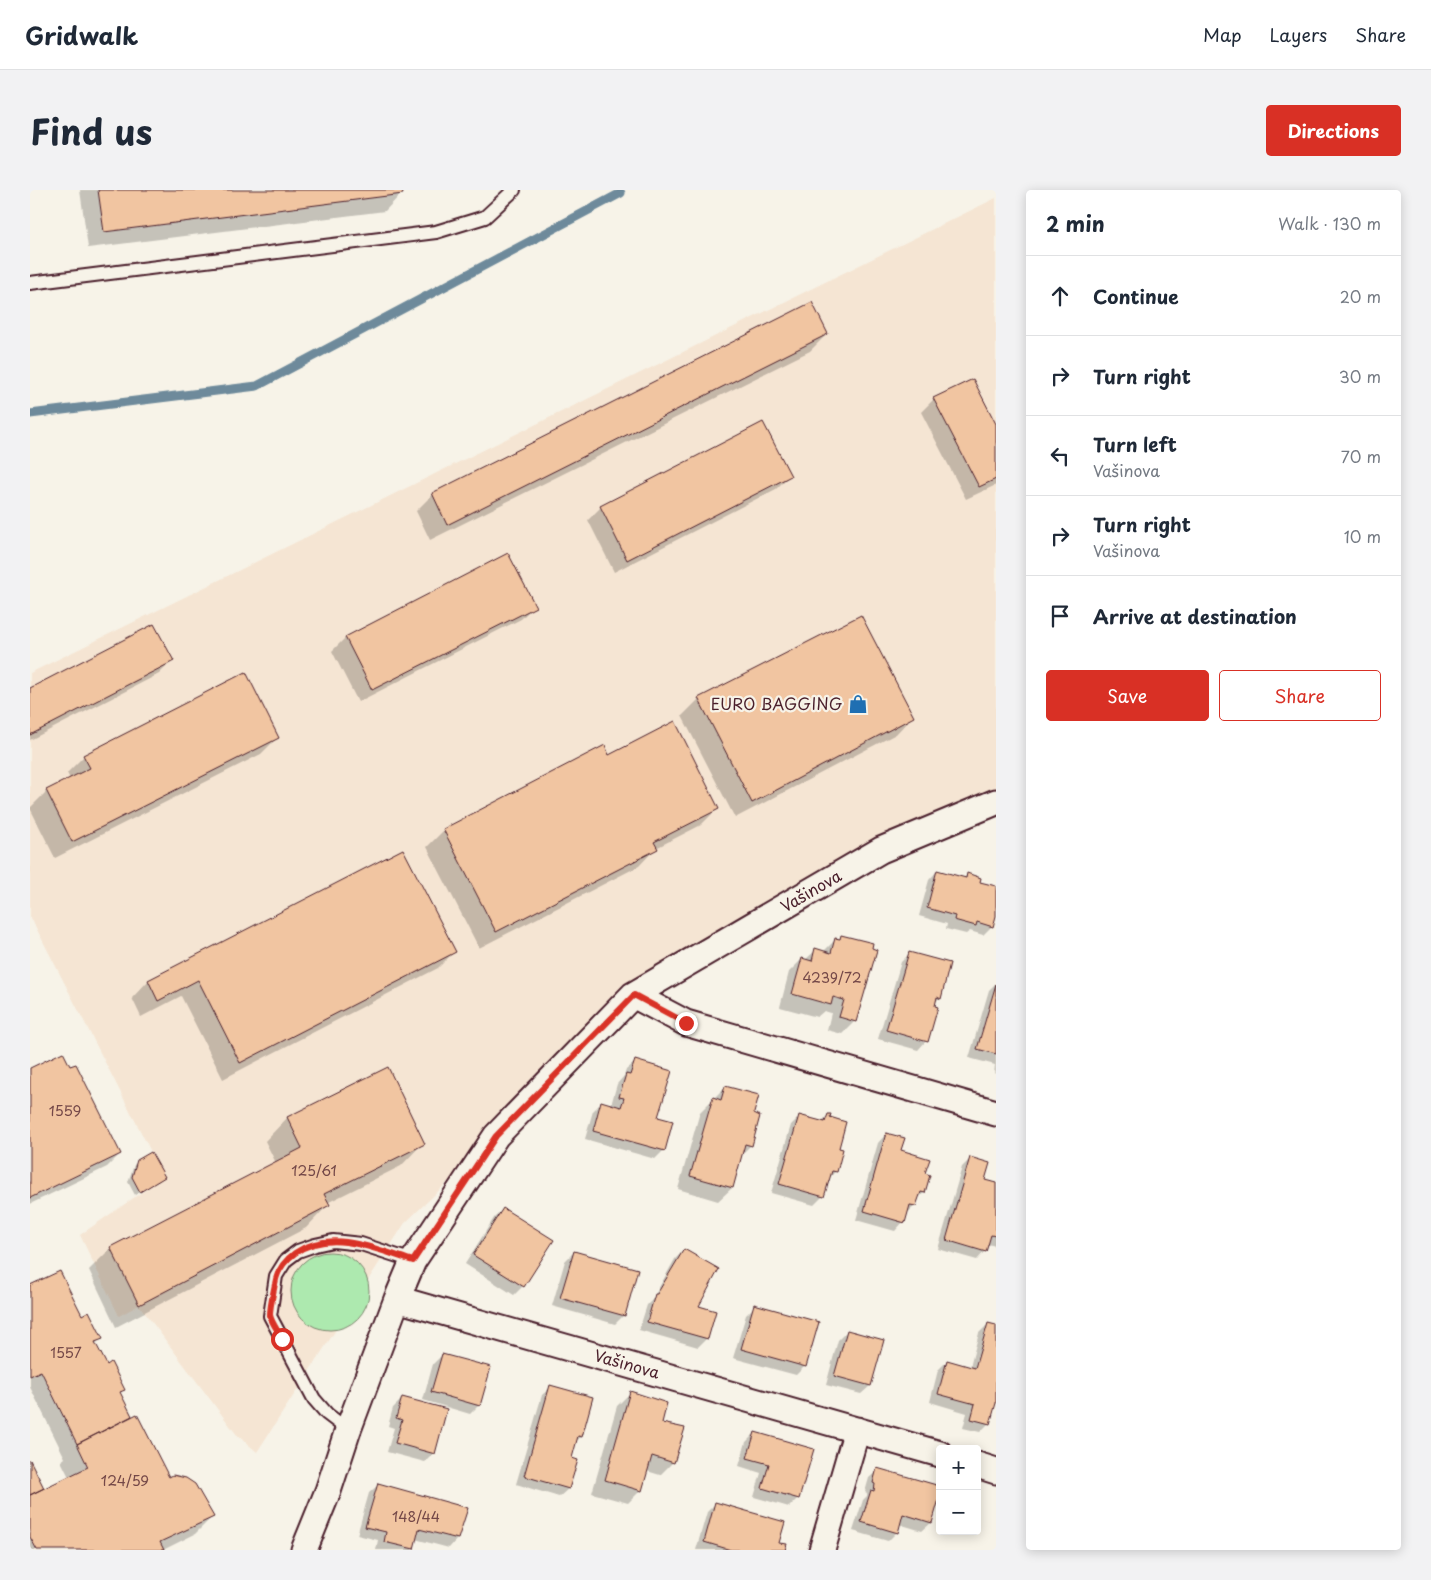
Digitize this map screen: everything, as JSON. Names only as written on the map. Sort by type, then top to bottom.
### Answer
[{"type":"street","name":"Vašinova","points":[[304,1550],[328,1491],[348,1430],[413,1261],[496,1136],[634,995],[881,850],[996,802]]},
{"type":"street","points":[[634,995],[686,1023],[996,1113]]},
{"type":"street","name":"Vašinova","points":[[397,1299],[936,1453]]},
{"type":"street","points":[[822,1550],[857,1430]]},
{"type":"street","points":[[981,1467],[996,1471]]},
{"type":"lane","points":[[30,283],[436,232],[485,217],[514,190]]},
{"type":"lane","points":[[348,1430],[327,1414],[314,1399],[270,1316],[276,1276],[286,1260],[298,1251],[315,1244],[333,1241],[361,1244],[413,1261]]},
{"type":"shaded area","points":[[996,198],[996,802],[633,995],[496,1136],[405,1223],[257,1452],[237,1435],[139,1305],[119,1316],[80,1235],[164,1177],[30,916],[30,673]]},
{"type":"green space","points":[[330,1252],[345,1255],[358,1263],[366,1276],[369,1291],[366,1306],[358,1319],[345,1327],[330,1330],[315,1327],[302,1319],[294,1306],[291,1291],[294,1276],[302,1263],[315,1255]]},
{"type":"building","points":[[98,190],[402,190],[403,194],[104,232]]},
{"type":"building","points":[[812,302],[828,334],[447,525],[432,493]]},
{"type":"building","points":[[973,379],[996,424],[996,479],[979,487],[933,398]]},
{"type":"building","points":[[763,422],[791,476],[627,560],[600,506]]},
{"type":"building","points":[[508,553],[536,607],[372,690],[345,637]]},
{"type":"building","points":[[861,615],[914,717],[752,803],[698,698]]},
{"type":"building","points":[[154,624],[174,661],[30,735],[30,688]]},
{"type":"building","points":[[246,672],[279,738],[72,842],[46,790],[90,768],[83,755]]},
{"type":"building","points":[[675,721],[719,809],[654,842],[658,849],[496,932],[443,829],[605,745],[609,755]]},
{"type":"building","points":[[403,849],[456,952],[240,1063],[198,980],[158,1001],[148,980]]},
{"type":"building","points":[[937,870],[966,878],[967,873],[981,878],[980,882],[996,886],[996,916],[993,927],[977,922],[976,926],[954,920],[955,916],[927,908]]},
{"type":"building","points":[[841,935],[873,943],[872,948],[877,950],[856,1022],[839,1017],[844,1000],[833,997],[831,1005],[792,994],[802,958],[812,961],[815,948],[831,953],[835,938],[840,939]]},
{"type":"building","points":[[909,952],[950,963],[941,999],[937,997],[935,1006],[938,1007],[928,1042],[886,1030]]},
{"type":"building","points":[[996,984],[996,1054],[977,1049]]},
{"type":"building","points":[[63,1052],[70,1066],[76,1064],[121,1154],[30,1198],[30,1068]]},
{"type":"building","points":[[635,1060],[672,1071],[658,1117],[673,1121],[665,1151],[593,1131],[601,1101],[621,1107],[624,1098],[619,1097],[626,1074],[630,1075]]},
{"type":"building","points":[[388,1067],[425,1144],[324,1194],[330,1205],[139,1305],[110,1247],[302,1148],[287,1117]]},
{"type":"building","points":[[725,1086],[759,1095],[754,1113],[760,1116],[752,1146],[745,1144],[733,1188],[690,1176],[713,1097],[721,1100]]},
{"type":"building","points":[[828,1114],[831,1114],[830,1117],[846,1122],[839,1148],[843,1149],[837,1172],[832,1171],[824,1197],[779,1184],[799,1115],[825,1122]]},
{"type":"building","points":[[886,1133],[905,1138],[901,1150],[930,1159],[925,1173],[930,1175],[925,1193],[921,1192],[916,1206],[910,1205],[905,1223],[864,1211]]},
{"type":"building","points":[[151,1152],[165,1177],[140,1192],[132,1177],[137,1160]]},
{"type":"building","points":[[970,1157],[990,1163],[985,1180],[996,1183],[996,1236],[991,1235],[986,1252],[946,1240]]},
{"type":"building","points":[[503,1208],[554,1240],[524,1287],[473,1255]]},
{"type":"building","points":[[684,1249],[719,1269],[699,1306],[716,1311],[708,1339],[647,1322],[655,1294],[657,1294]]},
{"type":"building","points":[[574,1251],[638,1269],[625,1316],[560,1298]]},
{"type":"building","points":[[60,1271],[82,1315],[89,1311],[103,1339],[95,1342],[107,1365],[111,1362],[125,1390],[120,1392],[132,1416],[77,1444],[41,1371],[30,1376],[30,1285]]},
{"type":"building","points":[[754,1304],[819,1322],[806,1367],[741,1349]]},
{"type":"building","points":[[988,1323],[996,1325],[996,1403],[990,1424],[971,1419],[975,1404],[938,1394],[947,1360],[975,1368]]},
{"type":"building","points":[[847,1330],[884,1340],[871,1386],[834,1376]]},
{"type":"building","points":[[442,1354],[491,1367],[480,1406],[431,1392]]},
{"type":"building","points":[[550,1385],[593,1397],[582,1437],[578,1436],[572,1458],[578,1460],[569,1489],[524,1476]]},
{"type":"building","points":[[630,1391],[667,1403],[662,1423],[685,1428],[674,1463],[652,1456],[642,1491],[605,1480]]},
{"type":"building","points":[[402,1397],[447,1409],[435,1454],[395,1443],[402,1420],[396,1418]]},
{"type":"building","points":[[137,1414],[169,1477],[173,1475],[186,1478],[195,1484],[214,1517],[160,1542],[164,1550],[37,1550],[30,1537],[30,1495],[88,1467],[77,1444]]},
{"type":"building","points":[[755,1432],[814,1449],[799,1499],[762,1488],[769,1464],[747,1458]]},
{"type":"building","points":[[30,1460],[44,1488],[30,1495]]},
{"type":"building","points":[[877,1468],[936,1485],[936,1510],[932,1523],[903,1514],[898,1533],[861,1522],[871,1490],[874,1491],[875,1484],[873,1483]]},
{"type":"building","points":[[378,1483],[468,1508],[458,1539],[419,1529],[414,1549],[384,1542],[386,1532],[365,1527]]},
{"type":"building","points":[[715,1502],[785,1522],[779,1543],[787,1544],[785,1550],[731,1550],[704,1542]]},
{"type":"waterway","points":[[30,414],[257,386],[621,193]]},
{"type":"place","name":"EURO BAGGING","points":[[858,704]]},
{"type":"route","points":[[282,1339],[270,1316],[276,1276],[286,1260],[298,1251],[315,1244],[333,1241],[361,1244],[413,1261],[496,1136],[634,995],[686,1023]]}]
